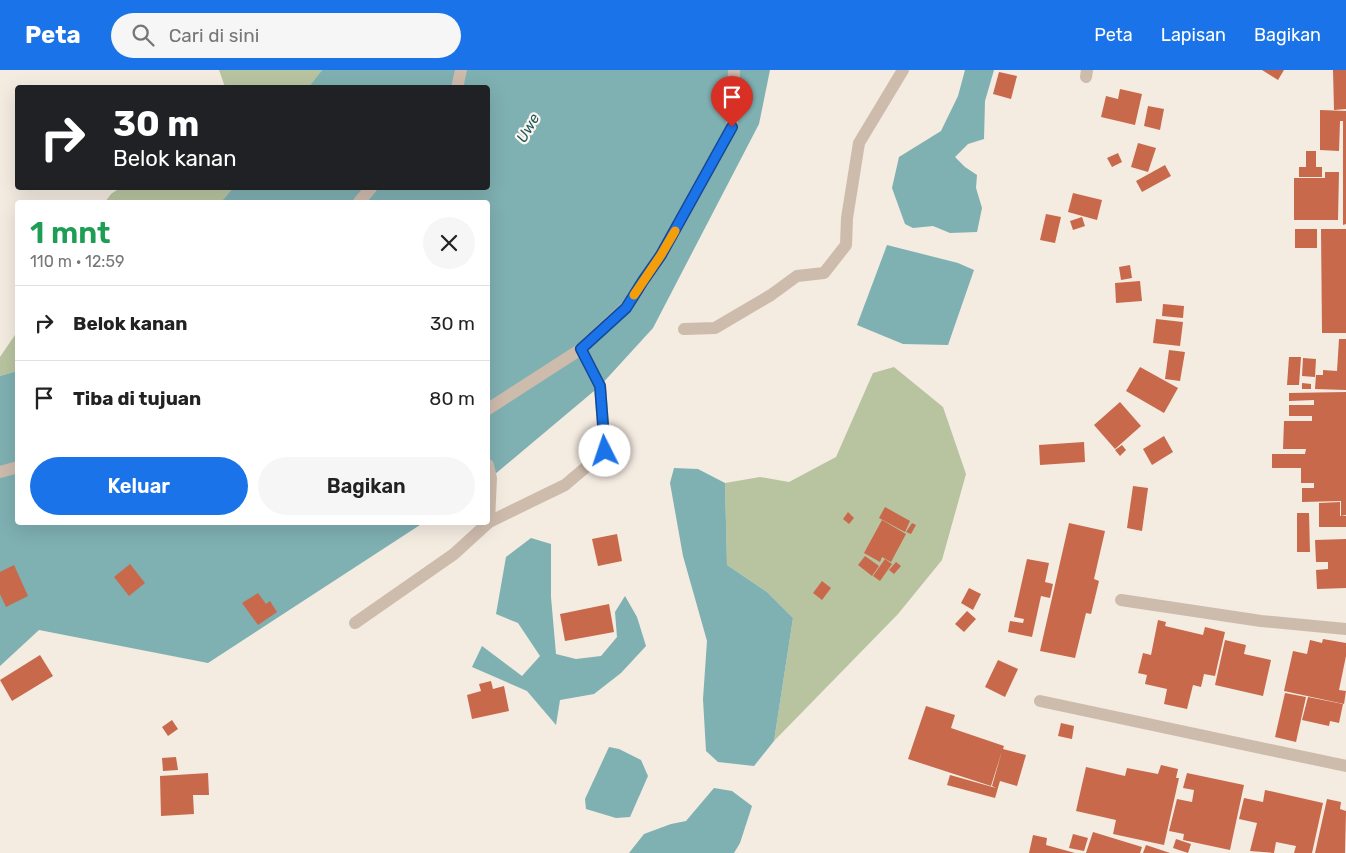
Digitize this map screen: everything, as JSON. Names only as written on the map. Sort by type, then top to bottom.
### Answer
[{"type":"street","points":[[458,85],[462,70]]},
{"type":"street","points":[[490,408],[581,349],[626,308],[661,255],[732,127],[734,70]]},
{"type":"street","points":[[684,329],[715,328],[771,295],[797,276],[824,274],[846,245],[847,218],[859,142],[902,70]]},
{"type":"street","points":[[361,200],[369,190]]},
{"type":"street","points":[[490,522],[565,485],[605,451],[600,386],[581,349]]},
{"type":"street","points":[[0,472],[15,468]]},
{"type":"street","points":[[490,474],[490,500]]},
{"type":"street","points":[[355,624],[454,554],[486,525]]},
{"type":"street","points":[[1121,600],[1261,621],[1346,629]]},
{"type":"street","points":[[1040,700],[1346,766]]},
{"type":"green space","points":[[219,70],[322,70],[311,85],[224,85]]},
{"type":"green space","points":[[117,190],[231,190],[223,200],[106,200]]},
{"type":"green space","points":[[15,335],[15,372],[0,376],[0,357]]},
{"type":"green space","points":[[894,367],[943,407],[966,474],[942,560],[898,614],[774,741],[793,618],[767,592],[727,565],[725,483],[760,477],[789,482],[836,457],[873,373]]},
{"type":"water","name":"Uwe","points":[[322,70],[770,70],[759,124],[653,328],[600,386],[490,478],[490,200],[223,200],[231,190],[490,190],[490,85],[311,85]]},
{"type":"water","points":[[965,70],[994,70],[985,101],[984,139],[968,144],[955,157],[977,175],[976,188],[982,208],[977,232],[950,233],[933,226],[913,228],[905,224],[892,188],[899,157],[941,131],[958,96]]},
{"type":"water","points":[[887,245],[958,263],[974,270],[948,345],[903,344],[857,325]]},
{"type":"water","points":[[15,372],[15,525],[420,525],[208,663],[39,630],[0,666],[0,376]]},
{"type":"water","points":[[674,468],[698,469],[725,483],[727,565],[767,592],[793,618],[774,741],[754,766],[718,762],[706,751],[703,699],[707,641],[683,556],[670,483]]},
{"type":"water","points":[[531,538],[551,544],[551,597],[556,654],[576,659],[601,656],[617,637],[615,612],[625,596],[637,617],[646,646],[621,673],[594,694],[560,700],[556,725],[527,691],[472,667],[482,646],[522,676],[540,656],[518,623],[496,614],[506,557]]},
{"type":"water","points":[[609,747],[619,749],[641,760],[648,776],[630,817],[616,818],[586,809],[585,799]]},
{"type":"water","points":[[714,788],[732,791],[752,806],[740,843],[734,853],[629,853],[644,834],[671,824],[686,821]]},
{"type":"building","points":[[1262,70],[1284,70],[1278,80]]},
{"type":"building","points":[[1333,70],[1346,70],[1346,109],[1334,110]]},
{"type":"building","points":[[999,72],[1017,76],[1011,99],[993,94]]},
{"type":"building","points":[[1120,89],[1142,94],[1135,125],[1101,117],[1106,96],[1118,99]]},
{"type":"building","points":[[1148,106],[1164,109],[1160,130],[1144,126]]},
{"type":"building","points":[[1320,110],[1346,111],[1346,224],[1343,225],[1343,121],[1340,121],[1339,151],[1320,150]]},
{"type":"building","points":[[1138,143],[1156,148],[1148,172],[1131,167]]},
{"type":"building","points":[[1306,151],[1316,151],[1316,167],[1322,167],[1322,177],[1299,177],[1299,167],[1306,167]]},
{"type":"building","points":[[1118,153],[1122,162],[1112,167],[1107,158]]},
{"type":"building","points":[[1165,165],[1171,176],[1142,192],[1136,181]]},
{"type":"building","points":[[1325,172],[1339,172],[1338,220],[1294,220],[1294,178],[1325,178]]},
{"type":"building","points":[[1073,193],[1102,200],[1097,220],[1068,212]]},
{"type":"building","points":[[1046,214],[1061,217],[1055,243],[1040,240]]},
{"type":"building","points":[[1082,217],[1085,226],[1073,230],[1070,221]]},
{"type":"building","points":[[1295,229],[1317,229],[1317,248],[1295,248]]},
{"type":"building","points":[[1321,229],[1346,229],[1346,333],[1322,333]]},
{"type":"building","points":[[1130,265],[1132,278],[1121,280],[1119,267]]},
{"type":"building","points":[[1140,281],[1142,301],[1116,303],[1115,283]]},
{"type":"building","points":[[1163,304],[1184,306],[1183,318],[1162,316]]},
{"type":"building","points":[[1156,319],[1183,322],[1180,346],[1153,343]]},
{"type":"building","points":[[1339,339],[1346,339],[1346,390],[1315,389],[1316,375],[1323,375],[1323,370],[1337,371]]},
{"type":"building","points":[[1169,350],[1185,352],[1180,381],[1165,379]]},
{"type":"building","points":[[1289,357],[1301,357],[1299,385],[1287,385]]},
{"type":"building","points":[[1303,358],[1316,359],[1315,377],[1302,376]]},
{"type":"building","points":[[1140,367],[1178,388],[1164,413],[1126,391]]},
{"type":"building","points":[[1302,383],[1311,384],[1311,389],[1302,389]]},
{"type":"building","points":[[1346,392],[1346,515],[1341,516],[1341,501],[1302,502],[1302,488],[1314,488],[1314,483],[1301,483],[1301,468],[1272,468],[1272,454],[1305,454],[1306,449],[1283,449],[1284,421],[1312,421],[1312,416],[1289,416],[1289,405],[1314,405],[1314,400],[1289,401],[1289,393]]},
{"type":"building","points":[[1120,402],[1141,426],[1115,449],[1094,425]]},
{"type":"building","points":[[1164,436],[1173,452],[1152,465],[1143,449]]},
{"type":"building","points":[[1084,442],[1085,462],[1040,465],[1039,445]]},
{"type":"building","points":[[1122,445],[1126,450],[1120,456],[1115,450]]},
{"type":"building","points":[[1133,486],[1148,488],[1142,531],[1127,528]]},
{"type":"building","points":[[1340,502],[1340,516],[1346,516],[1346,527],[1319,527],[1319,503]]},
{"type":"building","points":[[885,507],[910,521],[905,532],[879,518]]},
{"type":"building","points":[[848,512],[854,518],[849,524],[843,519]]},
{"type":"building","points":[[1297,513],[1309,513],[1310,552],[1297,552]]},
{"type":"building","points":[[882,520],[906,534],[891,562],[882,557],[880,562],[864,553]]},
{"type":"building","points":[[912,523],[916,525],[911,534],[906,532]]},
{"type":"building","points":[[1069,523],[1105,531],[1094,579],[1099,581],[1091,614],[1086,613],[1075,658],[1040,651]]},
{"type":"building","points":[[617,534],[622,561],[598,566],[592,539]]},
{"type":"building","points":[[1346,539],[1346,588],[1317,589],[1316,570],[1328,569],[1328,562],[1316,562],[1315,540]]},
{"type":"building","points":[[865,556],[879,566],[872,576],[858,565]]},
{"type":"building","points":[[885,559],[892,564],[880,581],[873,576]]},
{"type":"building","points":[[1027,559],[1049,563],[1045,582],[1053,584],[1050,598],[1041,596],[1032,637],[1008,632],[1010,621],[1023,623],[1024,619],[1014,617]]},
{"type":"building","points":[[896,562],[901,566],[894,574],[889,570]]},
{"type":"building","points":[[130,564],[145,583],[129,596],[114,577]]},
{"type":"building","points":[[14,565],[28,596],[6,607],[0,594],[0,572]]},
{"type":"building","points":[[822,581],[831,588],[822,600],[813,593]]},
{"type":"building","points":[[969,588],[981,594],[973,610],[961,603]]},
{"type":"building","points":[[258,593],[266,604],[270,601],[277,612],[258,625],[242,603]]},
{"type":"building","points":[[609,604],[614,632],[565,641],[560,614]]},
{"type":"building","points":[[967,611],[976,619],[964,632],[955,624]]},
{"type":"building","points":[[1158,620],[1166,622],[1165,626],[1203,635],[1205,627],[1225,632],[1215,676],[1204,674],[1201,687],[1193,685],[1187,709],[1164,704],[1167,689],[1145,684],[1147,675],[1138,673],[1143,653],[1151,655]]},
{"type":"building","points":[[1323,639],[1346,643],[1346,656],[1339,690],[1346,691],[1344,704],[1284,691],[1293,651],[1307,654],[1310,640],[1322,643]]},
{"type":"building","points":[[1225,640],[1246,645],[1244,654],[1271,660],[1263,696],[1215,685]]},
{"type":"building","points":[[40,655],[53,676],[12,701],[0,680]]},
{"type":"building","points":[[998,660],[1018,669],[1005,697],[985,687]]},
{"type":"building","points":[[491,681],[493,689],[504,686],[509,711],[472,719],[467,695],[481,691],[479,684]]},
{"type":"building","points":[[1285,693],[1306,697],[1296,742],[1275,737]]},
{"type":"building","points":[[1308,697],[1343,704],[1339,723],[1330,721],[1329,726],[1302,720]]},
{"type":"building","points":[[926,706],[955,715],[951,728],[1004,746],[1003,749],[1026,755],[1017,786],[1000,781],[995,798],[947,785],[950,775],[996,788],[992,786],[1002,751],[991,786],[908,759]]},
{"type":"building","points":[[172,720],[178,729],[168,736],[162,727]]},
{"type":"building","points":[[1061,723],[1074,726],[1072,739],[1058,736]]},
{"type":"building","points":[[176,757],[178,770],[163,771],[162,758]]},
{"type":"building","points":[[1161,765],[1178,769],[1176,778],[1179,778],[1164,845],[1113,834],[1116,820],[1076,811],[1086,767],[1125,776],[1127,768],[1158,774]]},
{"type":"building","points":[[208,773],[209,795],[193,795],[194,814],[161,816],[160,776]]},
{"type":"building","points":[[1187,773],[1244,785],[1230,850],[1183,840],[1184,834],[1169,831],[1177,799],[1192,802],[1194,790],[1183,788]]},
{"type":"building","points":[[1265,790],[1323,803],[1312,853],[1294,853],[1296,846],[1276,842],[1274,853],[1250,851],[1257,823],[1239,819],[1244,798],[1263,802]]},
{"type":"building","points":[[1327,799],[1341,802],[1340,809],[1346,811],[1345,853],[1315,853]]},
{"type":"building","points":[[1093,832],[1142,847],[1140,853],[1086,853]]},
{"type":"building","points":[[1073,834],[1088,838],[1084,851],[1069,848]]},
{"type":"building","points":[[1033,835],[1047,838],[1046,845],[1075,853],[1029,853]]},
{"type":"building","points":[[1176,839],[1191,844],[1188,853],[1173,848]]},
{"type":"building","points":[[1146,845],[1170,853],[1143,853]]},
{"type":"slow traffic","points":[[634,295],[675,231]]},
{"type":"route","points":[[605,451],[600,386],[581,349],[626,308],[661,255],[732,127]]}]
